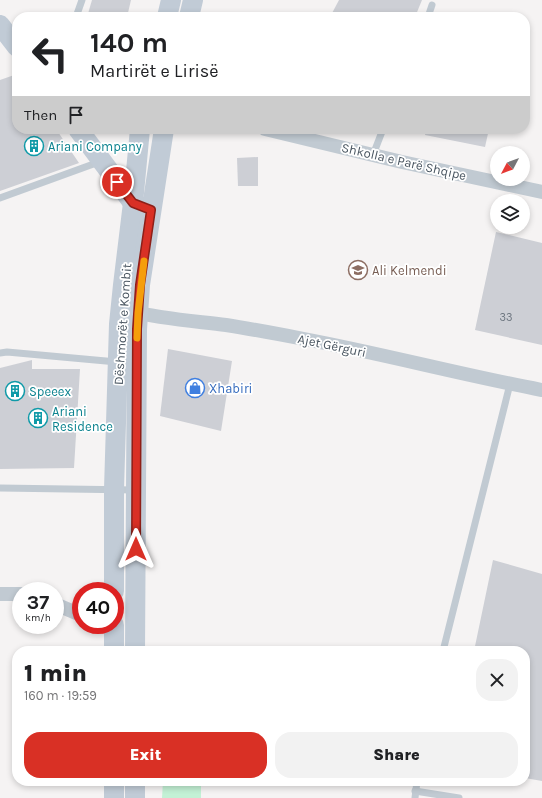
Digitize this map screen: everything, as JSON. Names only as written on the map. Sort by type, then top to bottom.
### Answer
[{"type":"street","points":[[168,12],[171,0]]},
{"type":"street","points":[[190,12],[193,0]]},
{"type":"street","points":[[0,25],[12,41]]},
{"type":"street","points":[[82,134],[102,161],[142,206]]},
{"type":"street","name":"Dëshmorët e Kombit","points":[[135,646],[136,490],[127,362],[119,324],[129,311],[142,206],[140,134]]},
{"type":"street","name":"Dëshmorët e Kombit","points":[[142,206],[163,134]]},
{"type":"street","name":"Shkolla e Parë Shqipe","points":[[286,134],[373,155],[542,192]]},
{"type":"street","name":"Ajet Gërguri","points":[[129,311],[166,318],[227,325],[305,339],[542,390]]},
{"type":"street","name":"Dëshmorët e Kombit","points":[[114,582],[114,489],[127,362]]},
{"type":"street","points":[[0,594],[12,594]]},
{"type":"street","points":[[111,634],[113,646]]},
{"type":"street","points":[[114,786],[114,798]]},
{"type":"street","points":[[135,786],[135,798]]},
{"type":"lane","points":[[78,12],[82,0]]},
{"type":"lane","points":[[430,12],[432,5]]},
{"type":"lane","points":[[373,155],[381,134]]},
{"type":"lane","points":[[0,198],[102,161]]},
{"type":"lane","points":[[0,353],[7,352],[127,362]]},
{"type":"lane","points":[[444,646],[510,384]]},
{"type":"lane","points":[[0,488],[136,490]]},
{"type":"lane","points":[[415,795],[460,798]]},
{"type":"green space","points":[[163,786],[201,786],[201,798],[162,798]]},
{"type":"building","points":[[92,0],[131,0],[128,12],[88,12]]},
{"type":"building","points":[[339,0],[422,0],[417,12],[333,12]]},
{"type":"building","name":"Ariani Company","points":[[12,76],[12,134],[59,134],[79,163],[0,191],[0,80]]},
{"type":"building","points":[[425,134],[488,134],[485,147]]},
{"type":"building","points":[[258,157],[258,186],[238,186],[237,158]]},
{"type":"building","points":[[496,234],[504,234],[542,243],[542,345],[475,330]]},
{"type":"building","name":"Xhabiri","points":[[168,349],[232,361],[221,431],[160,416]]},
{"type":"building","name":"Ariani Residence","points":[[32,360],[32,369],[80,369],[74,468],[0,469],[0,368]]},
{"type":"building","points":[[493,560],[542,574],[542,781],[530,779],[530,646],[475,646]]},
{"type":"slow traffic","points":[[137,338],[140,285],[144,261]]},
{"type":"place","name":"Ariani Company","points":[[34,146]]},
{"type":"place","name":"Ali Kelmendi","points":[[358,270]]},
{"type":"place","name":"Xhabiri","points":[[195,388]]},
{"type":"place","name":"Speeex","points":[[15,391]]},
{"type":"place","name":"Ariani Residence","points":[[38,418]]},
{"type":"route","points":[[117,182],[133,203],[151,210],[140,285],[137,329],[136,549]]}]
